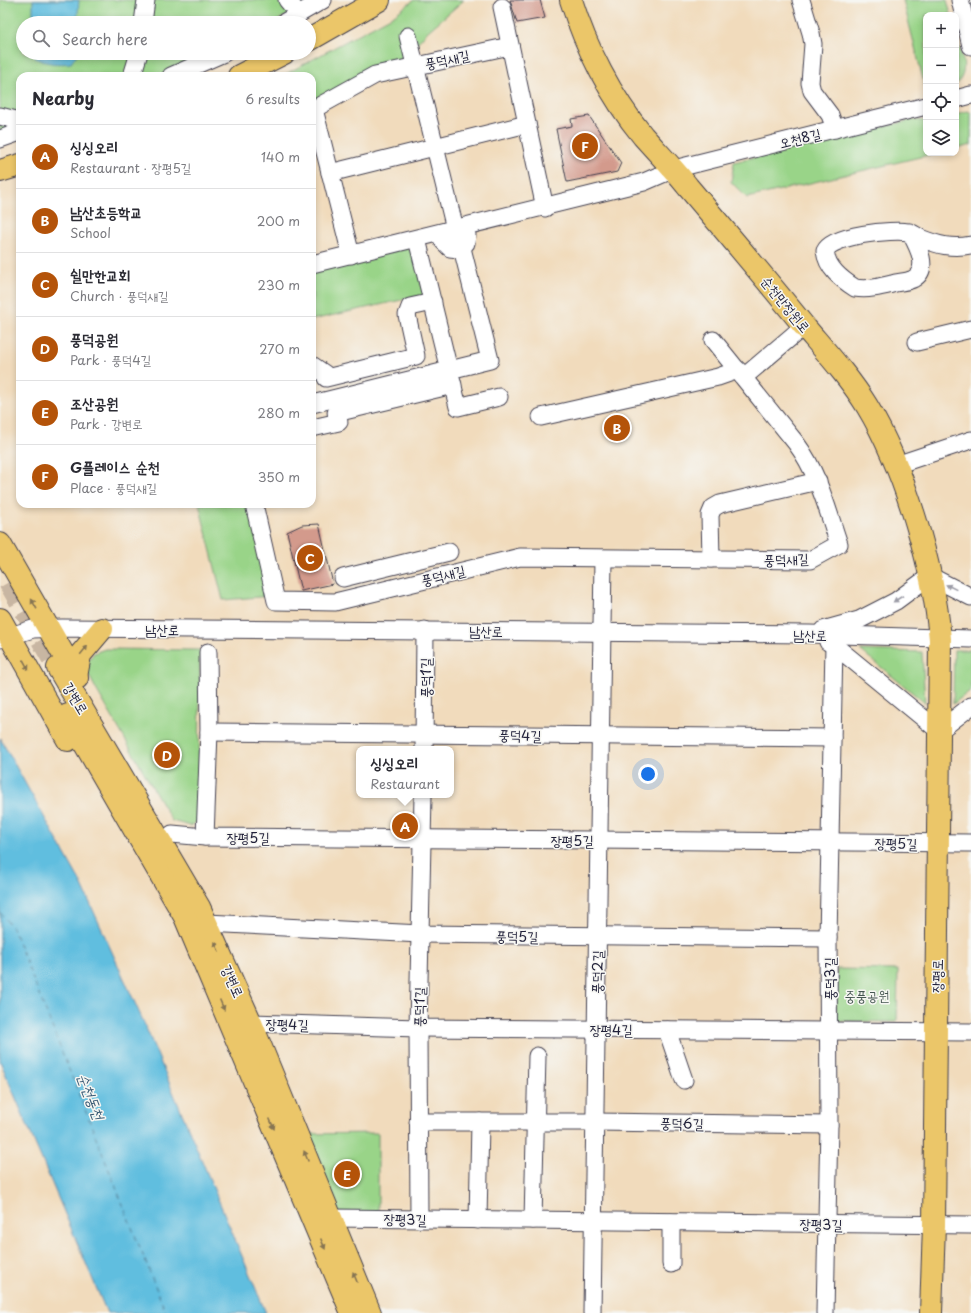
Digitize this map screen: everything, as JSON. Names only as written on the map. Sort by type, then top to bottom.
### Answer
[{"type":"main road","points":[[316,36],[379,0]]},
{"type":"main road","name":"순천만정원로","points":[[571,0],[592,54],[625,111],[643,136],[674,169],[848,379],[867,406],[896,465],[913,515],[930,576],[940,639]]},
{"type":"main road","points":[[247,72],[270,60]]},
{"type":"main road","points":[[0,171],[16,166]]},
{"type":"main road","points":[[0,544],[48,629],[60,673],[172,834],[190,869],[197,916]]},
{"type":"main road","points":[[60,673],[80,655],[102,628]]},
{"type":"main road","points":[[3,633],[152,884],[197,916]]},
{"type":"main road","name":"장평로","points":[[931,1313],[934,1225],[940,639]]},
{"type":"main road","name":"강변로","points":[[60,673],[197,916],[251,1023],[370,1313]]},
{"type":"main road","name":"강변로","points":[[197,916],[352,1313]]},
{"type":"street","points":[[144,16],[146,0]]},
{"type":"street","points":[[287,0],[299,14]]},
{"type":"street","points":[[295,16],[323,0]]},
{"type":"street","points":[[801,0],[813,44],[810,83],[812,91],[830,114],[835,129]]},
{"type":"street","points":[[960,0],[971,46]]},
{"type":"street","points":[[502,7],[545,208]]},
{"type":"street","points":[[316,427],[339,422],[336,413],[451,377],[490,360],[408,36]]},
{"type":"street","name":"풍덕새길","points":[[316,107],[375,75],[510,46]]},
{"type":"street","points":[[133,72],[137,60]]},
{"type":"street","points":[[180,72],[208,60]]},
{"type":"street","points":[[959,98],[971,95]]},
{"type":"street","name":"오천8길","points":[[674,169],[923,107]]},
{"type":"street","points":[[0,116],[16,120]]},
{"type":"street","name":"풍덕새길","points":[[316,120],[351,255]]},
{"type":"street","points":[[330,173],[527,124]]},
{"type":"street","points":[[0,139],[16,133]]},
{"type":"street","points":[[316,263],[417,239],[458,238],[545,208],[644,182],[674,169]]},
{"type":"street","points":[[910,232],[918,246],[922,265],[920,272],[912,279],[878,287],[855,288],[832,269],[824,251],[831,243],[860,235],[893,231],[910,232],[944,246],[954,248],[971,245]]},
{"type":"street","points":[[417,239],[458,407],[499,397]]},
{"type":"street","points":[[316,368],[325,374],[326,378],[416,356],[407,315],[410,307],[432,302]]},
{"type":"street","points":[[541,417],[741,374],[804,326]]},
{"type":"street","points":[[918,342],[971,329]]},
{"type":"street","name":"풍덕새길","points":[[255,508],[276,601],[335,602],[520,557],[810,560],[838,544],[818,481],[807,458],[713,340]]},
{"type":"street","points":[[316,403],[451,377]]},
{"type":"street","points":[[896,465],[971,440]]},
{"type":"street","points":[[711,560],[710,515],[713,508],[720,504],[818,481]]},
{"type":"street","points":[[343,578],[449,552]]},
{"type":"street","name":"풍덕2길","points":[[592,1313],[603,558]]},
{"type":"street","points":[[381,568],[387,589]]},
{"type":"street","points":[[809,634],[859,620],[896,601],[930,576],[971,597]]},
{"type":"street","name":"남산로","points":[[3,633],[33,629],[102,628],[425,630],[809,634],[971,640]]},
{"type":"street","name":"풍덕1길","points":[[424,742],[425,630]]},
{"type":"street","points":[[809,634],[834,646],[939,731],[971,706]]},
{"type":"street","name":"풍덕3길","points":[[825,1313],[829,1125],[828,938],[834,646]]},
{"type":"street","points":[[205,837],[209,732],[208,652]]},
{"type":"street","name":"풍덕4길","points":[[209,732],[424,742],[600,736],[832,738]]},
{"type":"street","name":"풍덕1길","points":[[419,1219],[418,1028],[423,798]]},
{"type":"street","name":"장평5길","points":[[172,834],[205,837],[971,843]]},
{"type":"street","name":"풍덕5길","points":[[197,916],[421,934],[597,937],[828,938]]},
{"type":"street","name":"장평4길","points":[[251,1023],[418,1028],[971,1032]]},
{"type":"street","points":[[667,1030],[684,1080]]},
{"type":"street","points":[[533,1220],[537,1056]]},
{"type":"street","name":"풍덕6길","points":[[418,1122],[595,1122],[829,1125]]},
{"type":"street","points":[[478,1220],[480,1122]]},
{"type":"street","name":"장평3길","points":[[332,1218],[971,1225]]},
{"type":"street","points":[[671,1222],[671,1264]]},
{"type":"green space","points":[[0,0],[316,0],[286,16],[16,16],[16,60],[196,60],[170,72],[16,72],[16,128],[0,134]]},
{"type":"green space","points":[[414,0],[464,0],[428,31],[400,62],[316,105],[316,72],[289,72],[311,60],[316,60],[316,57],[394,15]]},
{"type":"green space","points":[[903,0],[947,0],[950,12],[923,12],[923,79]]},
{"type":"green space","points":[[959,45],[964,67],[959,80]]},
{"type":"green space","points":[[968,111],[971,113],[971,145],[959,148],[959,120],[959,113]]},
{"type":"green space","points":[[912,120],[923,121],[923,156],[924,156],[747,198],[731,182],[734,162]]},
{"type":"green space","points":[[405,246],[414,254],[424,295],[316,319],[316,266]]},
{"type":"green space","points":[[200,508],[249,508],[271,596],[223,600]]},
{"type":"green space","points":[[105,649],[200,650],[199,821],[190,826],[172,821],[84,666],[94,653]]},
{"type":"green space","points":[[860,650],[922,652],[925,703]]},
{"type":"green space","points":[[954,650],[971,650],[971,690],[953,704]]},
{"type":"green space","name":"중풍공원","points":[[837,969],[898,970],[897,1022],[836,1021]]},
{"type":"green space","points":[[378,1133],[378,1213],[333,1213],[300,1134]]},
{"type":"water","points":[[33,0],[79,0],[78,16],[33,16]]},
{"type":"water","points":[[41,60],[73,60],[71,63]]},
{"type":"water","name":"순천동천","points":[[0,738],[80,881],[144,1023],[266,1313],[107,1313],[0,1061]]},
{"type":"building","points":[[510,0],[540,0],[545,18],[517,23]]},
{"type":"building","points":[[589,116],[621,163],[617,172],[567,182],[556,129],[572,126],[571,119]]},
{"type":"building","points":[[319,524],[333,584],[301,591],[287,532],[302,525]]},
{"type":"ferry route","points":[[0,912],[13,929],[166,1313]]},
{"type":"tunnel","points":[[9,582],[58,668]]},
{"type":"place","name":"G플레이스 순천","points":[[585,146]]},
{"type":"place","name":"남산초등학교","points":[[617,428]]},
{"type":"place","name":"쉴만한교회","points":[[310,558]]},
{"type":"place","name":"풍덕공원","points":[[167,755]]},
{"type":"place","name":"싱싱오리","points":[[405,826]]},
{"type":"place","name":"조산공원","points":[[347,1174]]}]
